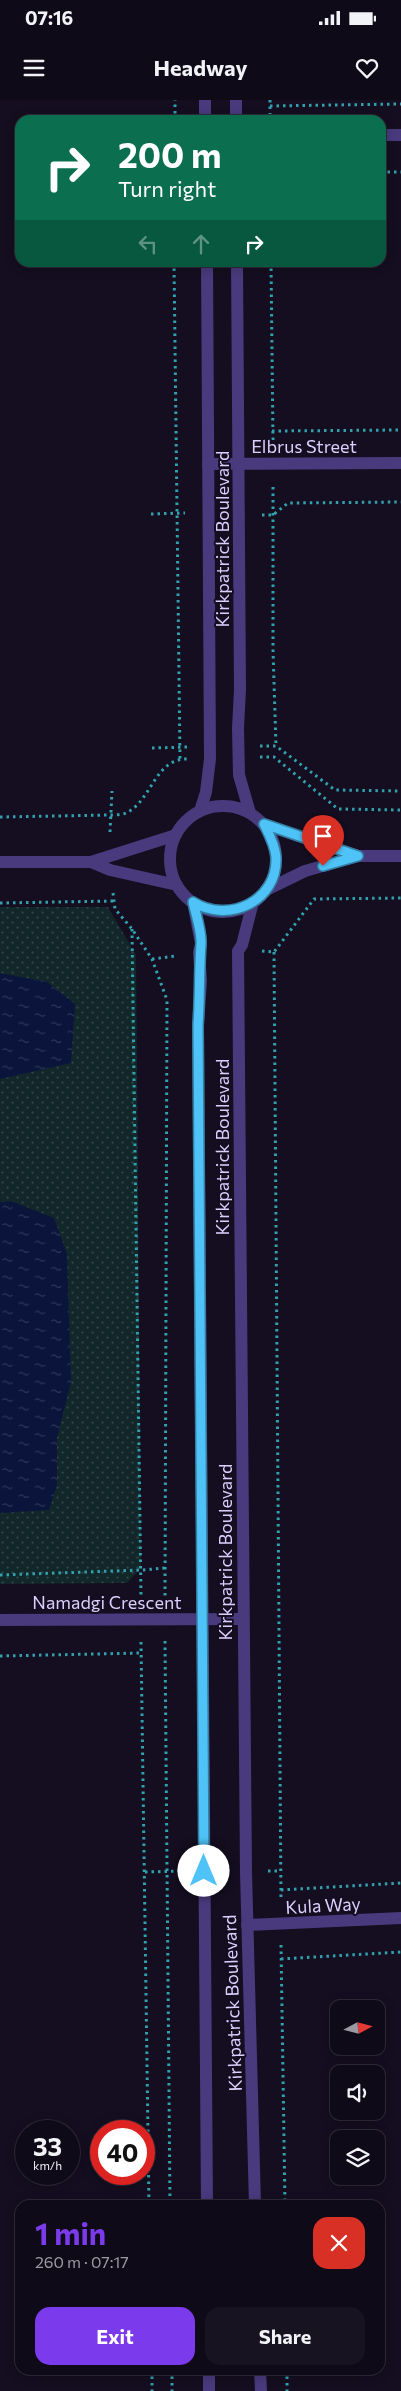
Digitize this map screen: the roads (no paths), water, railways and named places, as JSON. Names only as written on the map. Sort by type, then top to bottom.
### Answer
[{"type":"street","points":[[205,100],[205,115]]},
{"type":"street","points":[[236,100],[236,115]]},
{"type":"street","points":[[386,135],[401,135]]},
{"type":"street","name":"Kirkpatrick Boulevard","points":[[200,811],[206,792],[210,747],[206,267]]},
{"type":"street","name":"Kirkpatrick Boulevard","points":[[237,267],[239,464],[238,746],[239,776],[250,813]]},
{"type":"street","name":"Elbrus Street","points":[[208,464],[401,463]]},
{"type":"street","points":[[358,856],[264,824],[250,813],[234,806],[217,806],[200,811],[186,820],[176,835],[170,851],[171,869],[177,885],[188,899],[203,908],[220,912],[237,910],[253,902],[266,890],[305,871],[358,856],[401,856]]},
{"type":"street","points":[[264,824],[272,839],[276,856],[274,874],[266,890]]},
{"type":"street","points":[[0,862],[91,862],[176,835]]},
{"type":"street","points":[[91,862],[110,870],[177,885]]},
{"type":"street","name":"Kirkpatrick Boulevard","points":[[193,902],[201,944],[199,952],[202,981],[198,1025],[207,2200]]},
{"type":"street","name":"Kirkpatrick Boulevard","points":[[253,902],[242,944],[238,950],[247,1924],[255,2200]]},
{"type":"street","name":"Namadgi Crescent","points":[[0,1620],[243,1619]]},
{"type":"street","name":"Kula Way","points":[[247,1924],[401,1918]]},
{"type":"street","points":[[209,2375],[210,2391]]},
{"type":"street","points":[[260,2375],[261,2391]]},
{"type":"water","points":[[0,973],[47,982],[75,1004],[71,1063],[0,1079]]},
{"type":"water","points":[[11,1201],[54,1218],[67,1254],[71,1382],[57,1438],[57,1485],[49,1510],[0,1513],[0,1202]]}]
